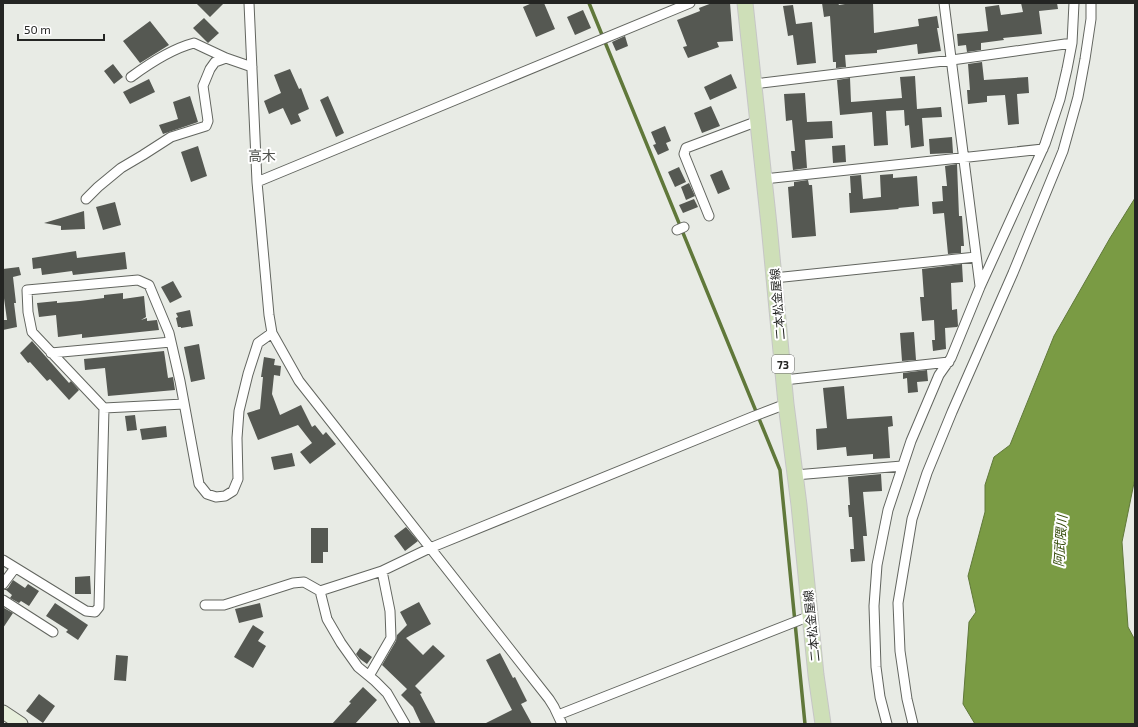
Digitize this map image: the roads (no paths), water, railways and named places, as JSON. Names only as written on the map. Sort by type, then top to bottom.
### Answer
[{"type":"main road","name":"二本松金屋線","points":[[745,3],[786,404],[795,475],[802,620],[816,675],[823,724]]},
{"type":"street","points":[[249,3],[257,182],[269,315],[272,333],[299,382],[549,699],[562,724]]},
{"type":"street","points":[[257,182],[690,3]]},
{"type":"street","points":[[944,3],[980,287]]},
{"type":"street","points":[[887,724],[880,697],[876,667],[874,606],[877,565],[888,510],[911,441],[939,375],[952,358],[980,287],[1043,149],[1060,99],[1072,43],[1074,3]]},
{"type":"street","points":[[913,724],[906,699],[900,652],[898,603],[912,519],[927,473],[952,412],[1016,266],[1063,151],[1078,97],[1091,19],[1091,3]]},
{"type":"street","points":[[131,77],[171,52],[194,43],[226,58],[252,67]]},
{"type":"street","points":[[754,84],[952,60],[1072,43]]},
{"type":"street","points":[[86,199],[121,168],[142,155],[171,138],[206,126],[208,121],[203,86],[210,69],[215,62],[226,58]]},
{"type":"street","points":[[709,216],[684,154],[686,148],[758,121]]},
{"type":"street","points":[[764,179],[1043,149]]},
{"type":"street","points":[[774,278],[976,257]]},
{"type":"street","points":[[3,560],[86,610],[95,612],[98,610],[104,408],[32,332],[28,312],[27,290],[138,280],[150,285],[169,333],[199,484],[207,494],[216,497],[225,496],[233,491],[238,479],[237,438],[239,411],[248,374],[258,343],[272,333]]},
{"type":"street","points":[[51,353],[171,342]]},
{"type":"street","points":[[784,380],[948,362]]},
{"type":"street","points":[[104,408],[184,404]]},
{"type":"street","points":[[320,591],[382,571],[430,548],[786,404]]},
{"type":"street","points":[[795,475],[902,466]]},
{"type":"street","points":[[3,584],[15,568]]},
{"type":"street","points":[[369,676],[391,638],[390,612],[382,571]]},
{"type":"street","points":[[205,606],[224,605],[293,583],[304,582],[320,591],[327,619],[341,643],[358,667],[387,693],[405,724]]},
{"type":"street","points":[[3,600],[53,632]]},
{"type":"street","points":[[558,715],[802,620]]},
{"type":"street","points":[[3,712],[21,724]]},
{"type":"water","name":"阿武隈川","points":[[1135,198],[1135,478],[1122,542],[1128,627],[1135,640],[1135,724],[975,724],[963,704],[969,622],[976,612],[968,576],[985,512],[985,485],[994,457],[1010,445],[1054,336],[1110,238]]},
{"type":"waterway","points":[[589,3],[780,470],[805,724]]},
{"type":"district","name":"高木","points":[[262,155]]}]
